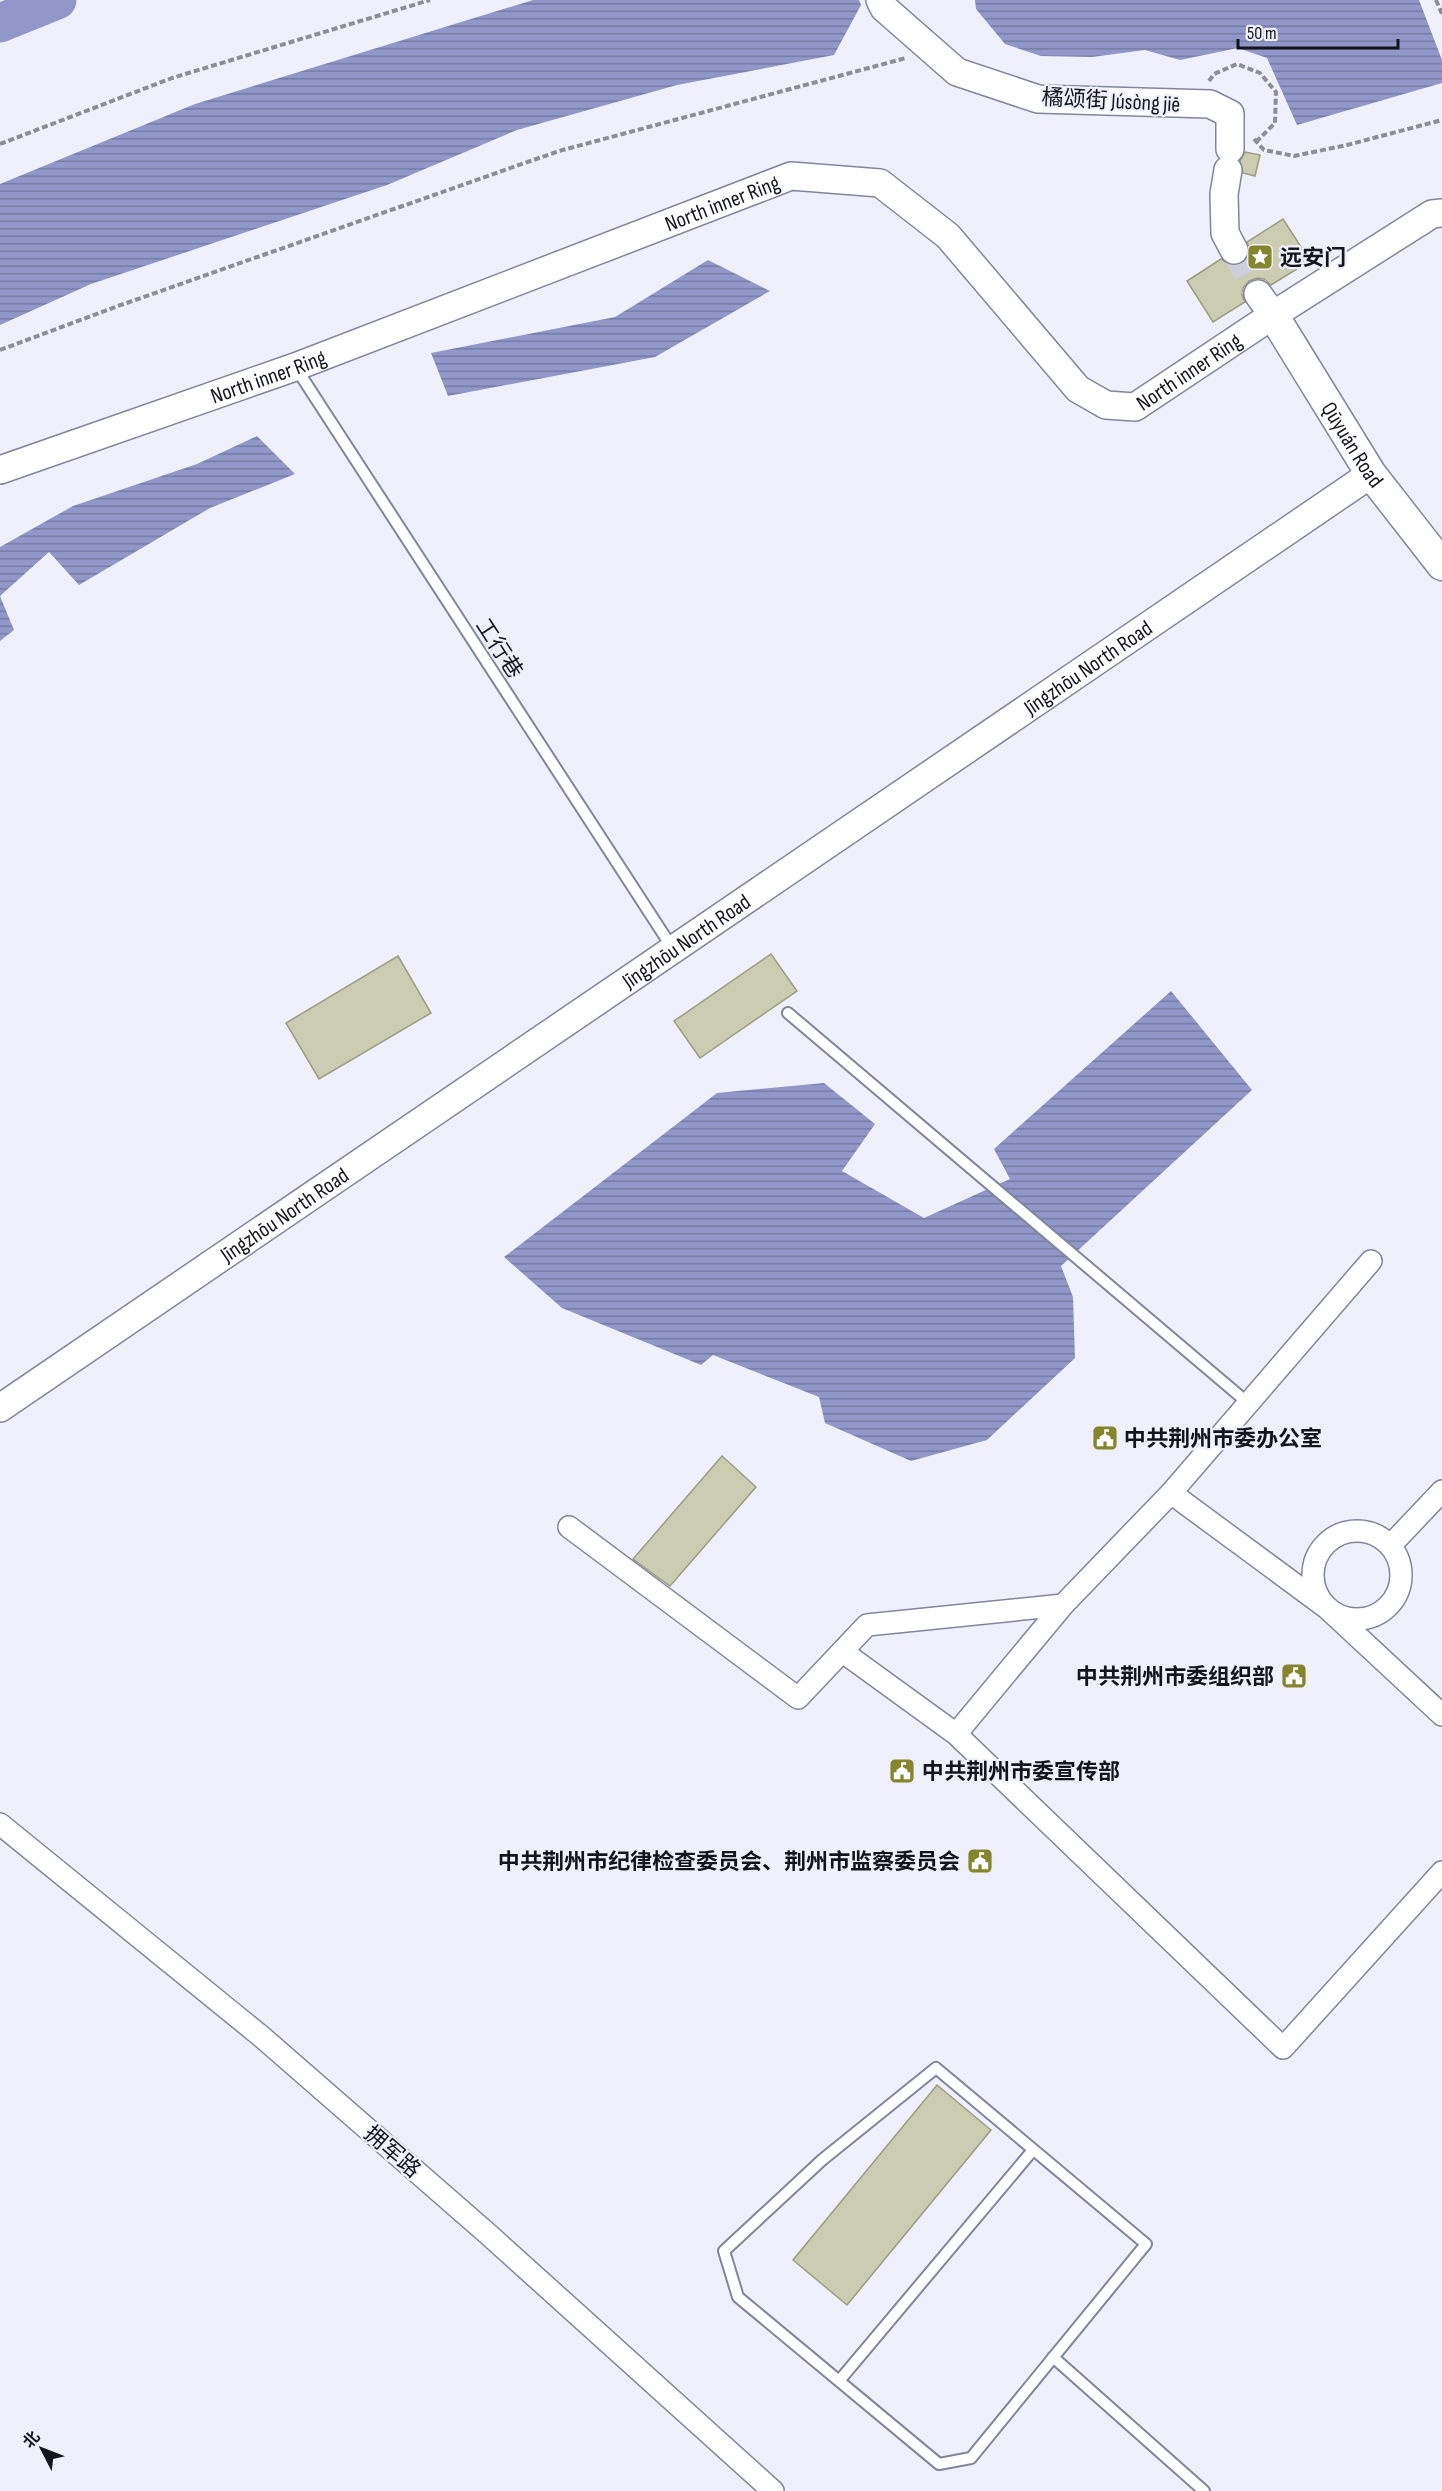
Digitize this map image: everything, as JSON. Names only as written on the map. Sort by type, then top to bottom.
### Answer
[{"type":"main road","name":"Qūyuán Road","points":[[1266,304],[1371,474],[1442,565]]},
{"type":"street","name":"橘颂街 Júsòng jiē","points":[[882,4],[957,72],[1038,99],[1210,104],[1230,114]]},
{"type":"street","points":[[1230,114],[1229,159],[1224,194],[1225,232],[1234,250]]},
{"type":"street","name":"North inner Ring","points":[[0,470],[295,368],[791,176],[880,183],[948,236],[1078,389],[1106,405],[1135,407],[1266,304],[1432,214],[1442,213]]},
{"type":"street","name":"Jīngzhōu North Road","points":[[0,1408],[1371,474]]},
{"type":"street","points":[[956,1734],[1063,1605],[1171,1493],[1371,1261]]},
{"type":"street","points":[[1390,1546],[1442,1491]]},
{"type":"street","points":[[1171,1493],[1328,1608],[1340,1616],[1354,1619],[1369,1617],[1382,1611],[1393,1600],[1399,1587],[1401,1572],[1398,1558],[1379,1536],[1351,1531],[1326,1544],[1318,1556],[1313,1576],[1318,1597],[1328,1608],[1442,1715]]},
{"type":"street","points":[[569,1527],[798,1698],[867,1625],[1063,1605]]},
{"type":"street","points":[[843,1652],[956,1734],[1283,2048],[1442,1872]]},
{"type":"street","name":"拥军路","points":[[0,1824],[262,2037],[497,2242],[773,2491]]},
{"type":"lane","name":"工行巷","points":[[295,368],[673,950]]},
{"type":"lane","points":[[788,1013],[1248,1403]]},
{"type":"lane","points":[[936,2068],[1146,2244],[1053,2357],[971,2458],[939,2464],[738,2297],[724,2251],[822,2160],[936,2068]]},
{"type":"lane","points":[[839,2381],[1033,2150]]},
{"type":"lane","points":[[1053,2357],[1204,2491]]},
{"type":"path","points":[[0,144],[172,78],[430,0]]},
{"type":"path","points":[[1436,0],[1442,14]]},
{"type":"path","points":[[0,350],[129,302],[558,151],[932,51]]},
{"type":"path","points":[[1192,104],[1214,74],[1237,64],[1260,73],[1276,92],[1275,123],[1257,142]]},
{"type":"path","points":[[1230,114],[1264,150],[1294,156],[1347,145],[1442,120]]},
{"type":"water","points":[[533,0],[859,0],[861,5],[834,55],[677,85],[517,130],[387,185],[91,284],[0,325],[0,184],[195,104]]},
{"type":"water","points":[[975,0],[1419,0],[1442,60],[1442,83],[1297,125],[1267,58],[1238,48],[1180,60],[1145,50],[1092,57],[1041,56],[1005,44],[976,9]]},
{"type":"water","points":[[708,260],[770,291],[655,357],[448,396],[431,353],[615,317]]},
{"type":"water","points":[[257,436],[295,474],[210,508],[79,585],[49,552],[0,596],[0,547],[73,506],[197,464]]},
{"type":"water","points":[[0,596],[14,630],[0,641]]},
{"type":"water","points":[[1171,991],[1252,1090],[1061,1266],[1073,1297],[1075,1358],[987,1440],[911,1461],[825,1423],[819,1397],[713,1355],[701,1365],[562,1308],[504,1257],[717,1093],[824,1083],[875,1124],[842,1171],[924,1218],[1010,1179],[994,1149]]},
{"type":"building","points":[[1245,152],[1260,155],[1255,176],[1243,173],[1240,161]]},
{"type":"building","points":[[1283,219],[1310,261],[1271,285],[1264,279],[1257,278],[1249,281],[1243,288],[1242,295],[1245,302],[1213,322],[1187,281],[1221,259],[1233,266],[1242,264],[1250,251],[1247,242]]},
{"type":"building","points":[[771,954],[797,991],[700,1058],[674,1021]]},
{"type":"building","points":[[398,956],[431,1013],[319,1079],[286,1023]]},
{"type":"building","points":[[722,1456],[756,1487],[670,1586],[633,1559]]},
{"type":"building","points":[[937,2085],[991,2130],[847,2305],[793,2260]]},
{"type":"waterway","points":[[0,23],[57,0]]},
{"type":"tunnel","points":[[1234,250],[1258,294]]},
{"type":"place","name":"远安门","points":[[1260,257]]},
{"type":"place","name":"中共荆州市委办公室","points":[[1105,1438]]},
{"type":"place","name":"中共荆州市委组织部","points":[[1294,1676]]},
{"type":"place","name":"中共荆州市委宣传部","points":[[902,1771]]},
{"type":"place","name":"中共荆州市纪律检查委员会、荆州市监察委员会","points":[[980,1861]]}]
